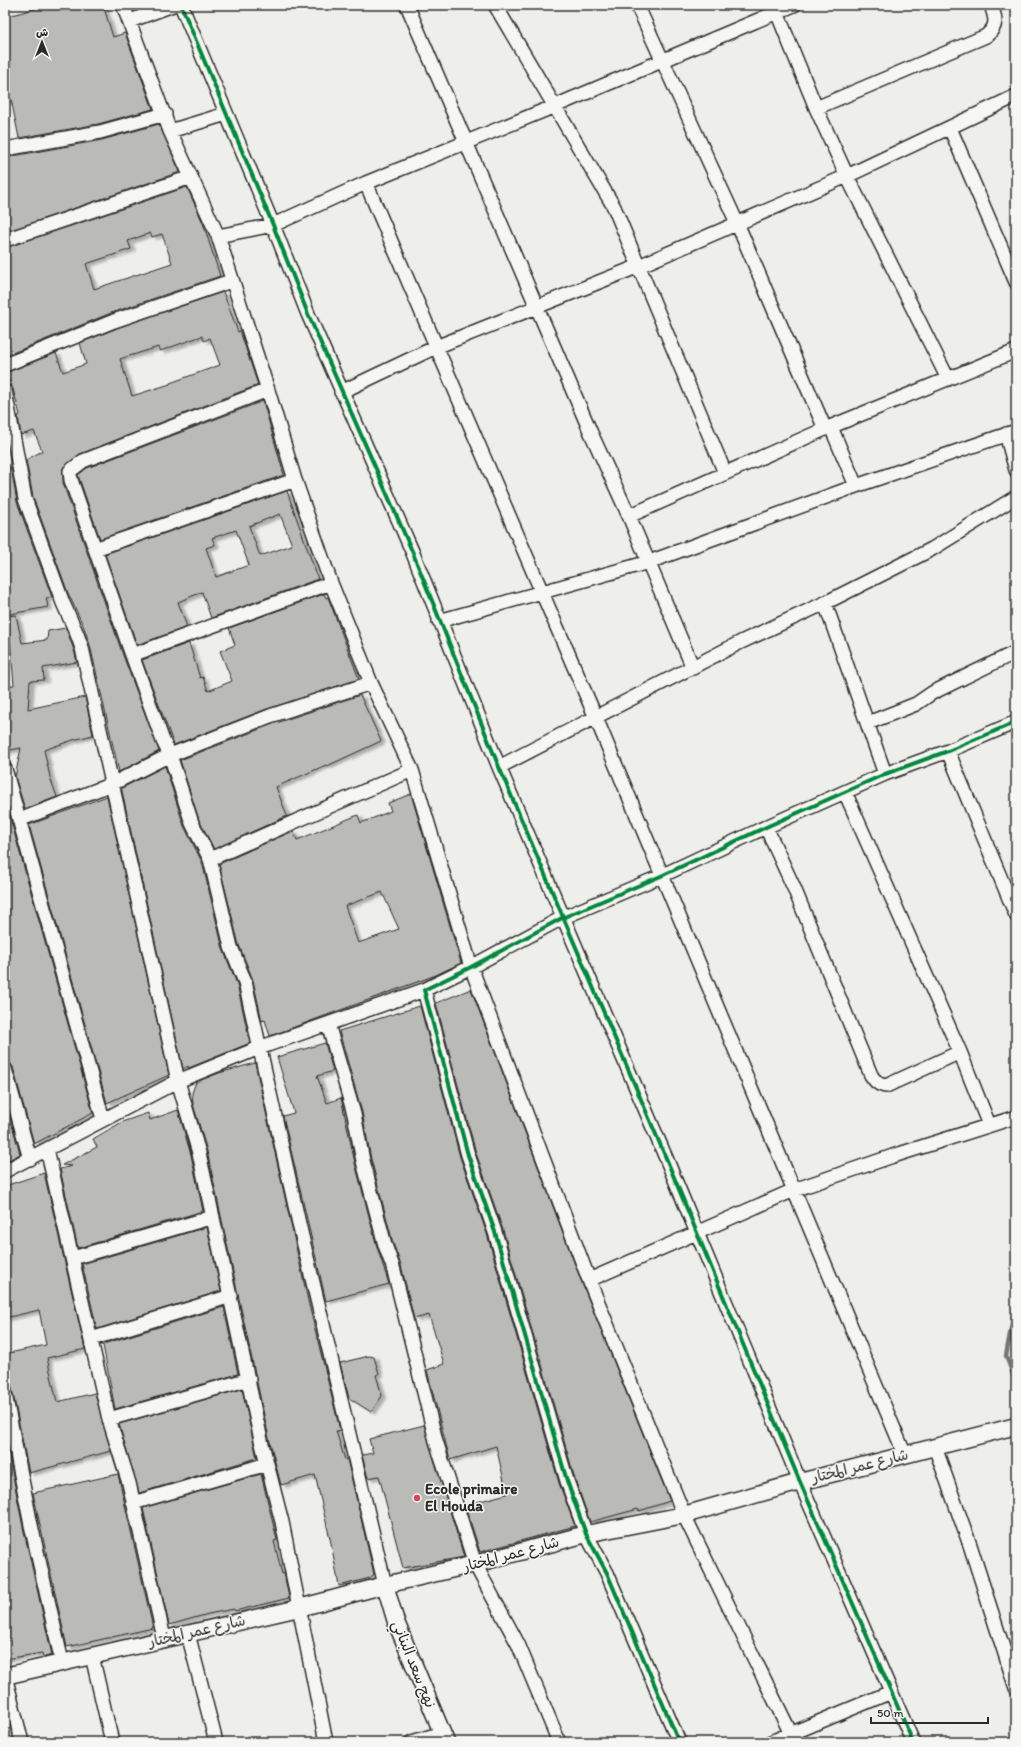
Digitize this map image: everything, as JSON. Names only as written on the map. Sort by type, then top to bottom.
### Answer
[{"type":"street","points":[[123,5],[165,114],[170,131],[218,236],[231,281],[268,390],[295,480],[331,583],[371,683],[412,770],[471,967],[590,1280],[684,1515],[793,1738]]},
{"type":"street","points":[[130,21],[174,5]]},
{"type":"street","points":[[181,5],[273,225],[308,314],[412,551],[439,621],[562,918],[696,1232],[800,1482],[913,1742]]},
{"type":"street","points":[[407,5],[591,433],[649,562],[693,668]]},
{"type":"street","points":[[495,5],[614,207],[725,473]]},
{"type":"street","points":[[637,5],[737,223],[828,428],[856,486]]},
{"type":"street","points":[[218,236],[273,225],[366,183],[662,61],[776,9],[794,5]]},
{"type":"street","points":[[816,108],[986,36],[993,30],[996,21],[991,5]]},
{"type":"street","points":[[776,9],[816,108],[847,176],[948,379]]},
{"type":"street","points":[[341,392],[436,347],[639,266],[847,176],[1016,96]]},
{"type":"street","points":[[5,149],[100,132],[165,114]]},
{"type":"street","points":[[170,131],[226,114]]},
{"type":"street","points":[[950,128],[1016,282]]},
{"type":"street","points":[[5,240],[191,177]]},
{"type":"street","points":[[366,183],[596,718],[905,1455]]},
{"type":"street","points":[[5,365],[114,321],[231,281]]},
{"type":"street","points":[[629,516],[828,428],[1016,351]]},
{"type":"street","points":[[268,390],[83,461],[70,471],[70,480],[163,741],[170,755],[192,823],[210,859],[231,947],[244,982],[385,1585]]},
{"type":"street","points":[[5,391],[25,499],[63,603],[82,648],[178,1081],[198,1153],[231,1296],[267,1464],[282,1522],[326,1742]]},
{"type":"street","points":[[439,621],[649,562],[856,486],[1011,433],[1016,470]]},
{"type":"street","points":[[95,549],[295,480]]},
{"type":"street","points":[[499,767],[741,642],[825,603],[932,549],[1016,498]]},
{"type":"street","points":[[132,655],[331,583]]},
{"type":"street","points":[[825,603],[885,774]]},
{"type":"street","points":[[868,723],[916,704],[932,693],[1016,652]]},
{"type":"street","points":[[19,820],[112,784],[170,755],[270,716],[371,683]]},
{"type":"street","points":[[5,1171],[178,1081],[259,1048],[424,990],[471,967],[562,918],[661,876],[885,774],[948,751],[1016,722]]},
{"type":"street","points":[[948,751],[1013,894],[1016,915]]},
{"type":"street","points":[[5,769],[19,820],[28,845],[103,1119]]},
{"type":"street","points":[[210,859],[412,770]]},
{"type":"street","points":[[845,792],[960,1052],[989,1125]]},
{"type":"street","points":[[766,827],[794,888],[870,1075],[876,1082],[880,1085],[886,1086],[960,1052]]},
{"type":"street","points":[[424,990],[468,1155],[495,1232],[567,1480],[586,1534],[607,1573],[679,1742]]},
{"type":"street","points":[[328,1024],[354,1114],[363,1161],[393,1267],[436,1441],[475,1564],[518,1644],[559,1742]]},
{"type":"street","points":[[5,1069],[30,1159]]},
{"type":"street","points":[[590,1280],[794,1190],[1016,1117]]},
{"type":"street","points":[[47,1149],[109,1419],[133,1503],[164,1638]]},
{"type":"street","points":[[73,1258],[213,1217]]},
{"type":"street","points":[[91,1338],[231,1296]]},
{"type":"street","points":[[109,1419],[249,1379]]},
{"type":"street","points":[[5,1394],[31,1525],[62,1662]]},
{"type":"street","name":"شارع عمر المختار","points":[[5,1676],[299,1608],[385,1585],[475,1564],[586,1534],[684,1515],[800,1482],[1016,1426]]},
{"type":"street","points":[[935,1447],[970,1545],[1016,1688]]},
{"type":"street","points":[[133,1503],[267,1464]]},
{"type":"street","name":"نهج سعد البناني","points":[[385,1585],[396,1622],[444,1737]]},
{"type":"street","points":[[188,1634],[216,1742]]},
{"type":"street","points":[[92,1656],[112,1742]]},
{"type":"street","points":[[5,1676],[22,1742]]},
{"type":"street","points":[[771,1742],[793,1738],[892,1692]]},
{"type":"street","points":[[412,1742],[444,1737]]},
{"type":"building","points":[[48,5],[103,5],[113,37],[125,33],[153,109],[98,124],[19,138],[11,99],[5,101],[5,15],[16,14]]},
{"type":"building","points":[[159,124],[180,172],[5,232],[5,159],[13,156],[102,140]]},
{"type":"building","points":[[187,187],[203,223],[220,276],[111,313],[5,356],[5,248]],"holes":[[[150,233],[152,237],[162,234],[172,263],[94,289],[86,264],[131,249],[128,241]]]},
{"type":"building","points":[[223,292],[238,332],[240,331],[258,385],[80,454],[63,468],[63,483],[124,658],[159,751],[119,772],[90,645],[83,625],[68,593],[33,497],[26,460],[42,451],[34,431],[21,435],[18,416],[20,415],[13,389],[5,373],[56,353],[63,372],[86,364],[80,343],[117,328]],"holes":[[[202,336],[204,341],[210,338],[220,365],[170,384],[132,396],[120,359],[158,347],[160,351]]]},
{"type":"building","points":[[263,401],[284,475],[100,539],[78,475],[87,468]]},
{"type":"building","points":[[11,467],[17,502],[52,597],[46,598],[48,607],[5,615],[5,470]]},
{"type":"building","points":[[287,491],[318,579],[211,618],[202,592],[178,602],[187,627],[137,645],[105,554]],"holes":[[[280,514],[292,545],[260,556],[249,526]],[[236,530],[249,565],[216,577],[206,548],[215,545],[212,538]]]},
{"type":"building","points":[[324,594],[326,598],[328,597],[359,679],[267,709],[174,745],[142,660],[189,643],[200,678],[203,677],[208,691],[232,681],[220,651],[235,645],[229,628]]},
{"type":"building","points":[[16,615],[22,643],[47,640],[48,631],[66,628],[77,662],[43,668],[44,680],[30,681],[28,709],[85,697],[93,735],[44,750],[50,777],[57,797],[25,809],[15,777],[21,748],[5,751],[5,686],[14,685],[8,616]]},
{"type":"building","points":[[360,695],[381,741],[327,766],[326,765],[276,787],[287,816],[214,849],[199,820],[180,760],[273,724]]},
{"type":"building","points":[[165,766],[184,826],[202,862],[223,949],[237,984],[250,1043],[189,1068],[188,1066],[183,1069],[122,791],[122,788]]},
{"type":"building","points":[[411,794],[461,963],[436,975],[270,1036],[265,1020],[262,1021],[253,980],[239,945],[219,864],[293,831],[297,840],[358,815],[361,823],[391,811],[388,803]],"holes":[[[382,892],[399,929],[358,943],[345,906]]]},
{"type":"building","points":[[107,796],[169,1075],[107,1103],[29,825]]},
{"type":"building","points":[[5,807],[7,807],[93,1113],[34,1144],[13,1067],[6,1061],[5,1056]]},
{"type":"building","points":[[471,989],[582,1283],[670,1501],[639,1511],[638,1509],[590,1522],[575,1479],[503,1230],[476,1153],[436,1003]]},
{"type":"building","points":[[420,1006],[460,1157],[487,1234],[559,1483],[575,1526],[480,1552],[465,1505],[507,1494],[496,1446],[450,1460],[427,1370],[444,1364],[429,1315],[414,1319],[401,1265],[393,1243],[371,1159],[362,1112],[339,1031]]},
{"type":"building","points":[[325,1043],[333,1071],[317,1076],[327,1103],[341,1098],[355,1163],[377,1247],[389,1284],[326,1301],[283,1116],[294,1113],[277,1057]]},
{"type":"building","points":[[255,1063],[309,1305],[340,1430],[336,1431],[345,1460],[347,1459],[374,1574],[370,1578],[339,1586],[331,1543],[315,1475],[281,1485],[269,1438],[207,1151],[193,1104],[192,1093],[196,1082],[219,1073]]},
{"type":"building","points":[[5,1099],[20,1154],[5,1162]]},
{"type":"building","points":[[178,1110],[191,1155],[203,1211],[78,1248],[60,1169],[72,1166],[62,1165],[97,1147],[93,1139],[122,1122],[148,1113],[150,1120]]},
{"type":"building","points":[[44,1173],[85,1349],[47,1358],[57,1402],[95,1393],[111,1451],[29,1473],[5,1354],[46,1345],[39,1310],[5,1318],[5,1186]]},
{"type":"building","points":[[207,1227],[221,1291],[97,1329],[82,1264]]},
{"type":"building","points":[[224,1307],[238,1374],[115,1409],[103,1345],[100,1345]]},
{"type":"building","points":[[369,1356],[374,1357],[379,1374],[376,1375],[382,1396],[371,1412],[349,1398],[340,1363]]},
{"type":"building","points":[[242,1389],[257,1458],[139,1493],[119,1424]]},
{"type":"building","name":"Ecole primaire El Houda","points":[[424,1425],[464,1557],[403,1568],[379,1476],[368,1478],[362,1455],[373,1453],[369,1439]]},
{"type":"building","points":[[5,1435],[23,1527],[52,1655],[43,1657],[42,1653],[5,1659]]},
{"type":"building","points":[[118,1474],[153,1628],[67,1647],[33,1493]]},
{"type":"building","points":[[261,1474],[277,1540],[274,1541],[282,1574],[284,1573],[289,1598],[235,1611],[234,1609],[208,1614],[169,1625],[143,1508]]},
{"type":"waterway","points":[[1016,1302],[1006,1356],[1016,1382]]},
{"type":"cycle path","points":[[181,5],[273,225],[308,314],[412,551],[499,767],[666,1158],[800,1482],[913,1742]]},
{"type":"cycle path","points":[[679,1742],[607,1573],[586,1534],[567,1481],[495,1232],[468,1155],[424,990],[471,967],[562,918],[661,876],[885,774],[948,751],[1016,722]]},
{"type":"place","name":"Ecole primaire El Houda","points":[[417,1498]]}]
